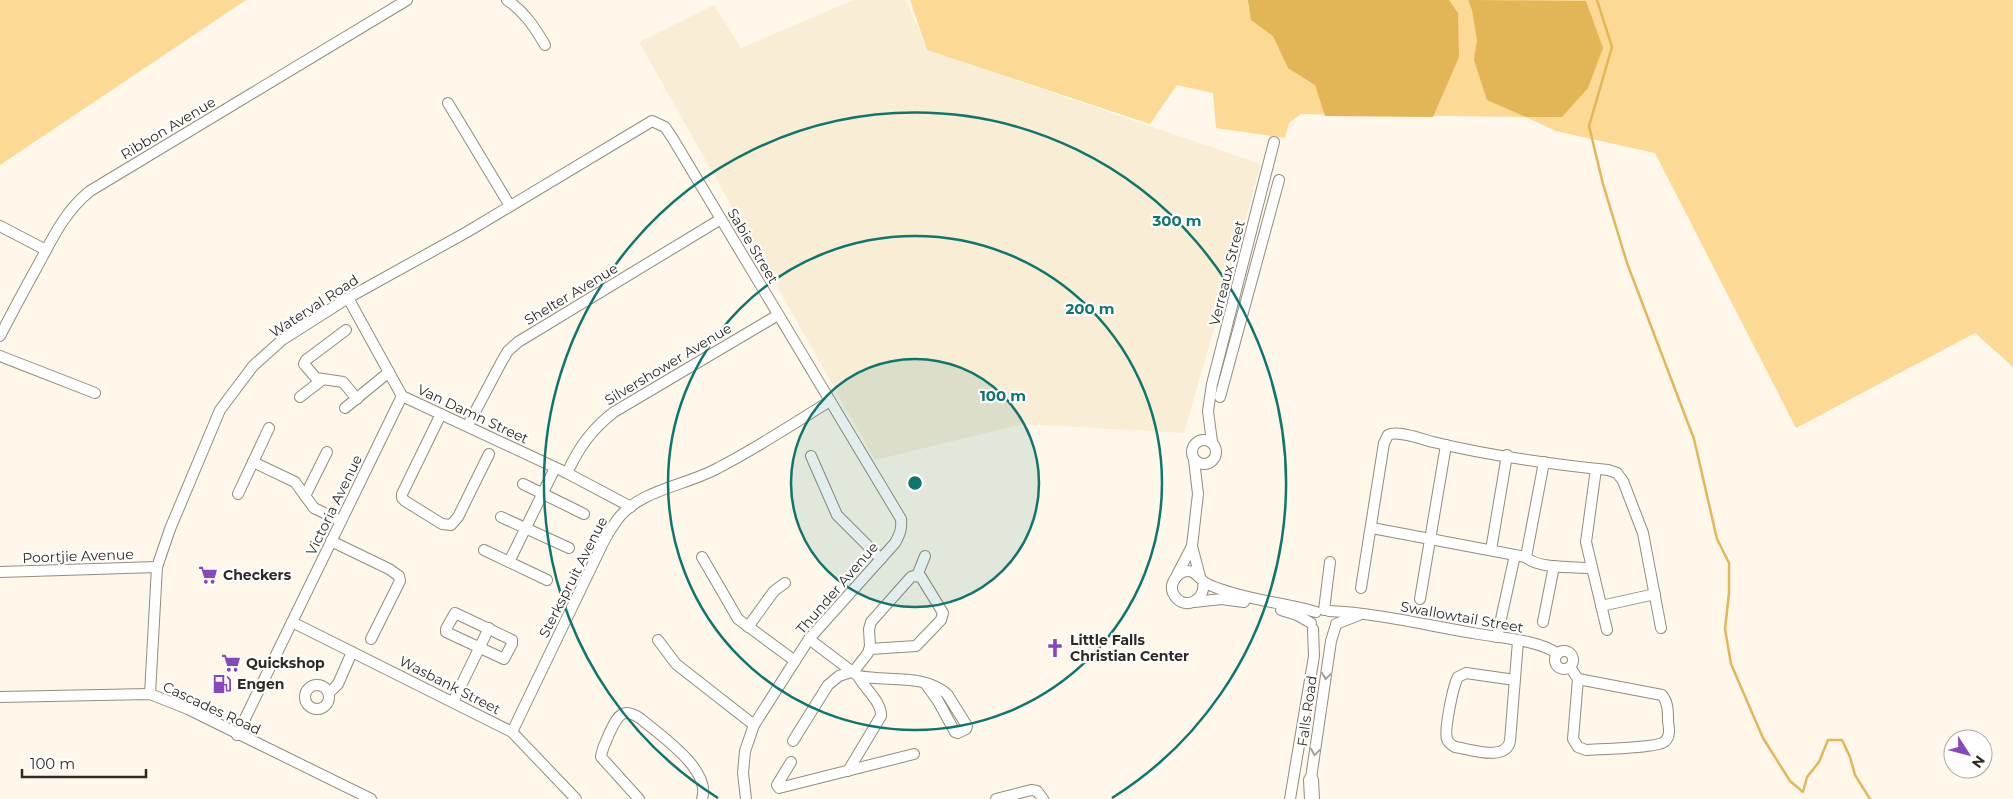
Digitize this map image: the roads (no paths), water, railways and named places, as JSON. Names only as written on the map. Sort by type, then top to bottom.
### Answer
[{"type":"main road","points":[[1311,780],[1312,799]]},
{"type":"street","name":"Ribbon Avenue","points":[[0,336],[46,250],[72,208],[90,191],[407,0]]},
{"type":"street","points":[[508,0],[518,7],[533,25],[545,45]]},
{"type":"street","points":[[448,103],[510,206]]},
{"type":"street","name":"Sabie Street","points":[[643,125],[652,121],[665,127],[830,401]]},
{"type":"street","name":"Waterval Road","points":[[150,694],[157,567],[170,528],[220,410],[253,366],[282,340],[348,298],[425,256],[643,125]]},
{"type":"street","name":"Verreaux Street","points":[[1196,441],[1208,411],[1212,384],[1274,142]]},
{"type":"street","points":[[1220,397],[1279,180]]},
{"type":"street","name":"Shelter Avenue","points":[[468,425],[508,351],[518,342],[721,219]]},
{"type":"street","points":[[0,226],[46,250]]},
{"type":"street","name":"Van Damn Street","points":[[348,298],[402,396],[468,425],[631,506]]},
{"type":"street","name":"Silvershower Avenue","points":[[567,473],[586,438],[614,412],[778,314]]},
{"type":"street","points":[[346,330],[305,362],[314,376],[322,380],[343,382],[357,399]]},
{"type":"street","points":[[0,356],[95,393]]},
{"type":"street","points":[[345,408],[389,372]]},
{"type":"street","points":[[300,397],[322,380]]},
{"type":"street","name":"Victoria Avenue","points":[[237,734],[402,396]]},
{"type":"street","name":"Sterkspruit Avenue","points":[[512,732],[603,543],[618,519],[631,506],[646,497],[712,472],[830,401]]},
{"type":"street","name":"Thunder Avenue","points":[[746,799],[743,773],[745,751],[754,725],[809,639],[901,534],[900,519],[830,401]]},
{"type":"street","name":"Verreaux Street","points":[[1208,411],[1212,442]]},
{"type":"street","points":[[441,414],[402,494],[402,498],[405,501],[442,524],[451,525],[458,517],[489,454]]},
{"type":"street","points":[[238,494],[269,428]]},
{"type":"street","points":[[1361,588],[1384,443],[1388,436],[1397,433],[1446,445],[1617,473],[1623,481],[1643,533],[1661,628]]},
{"type":"street","points":[[1198,494],[1192,448],[1196,441],[1205,439],[1212,442],[1216,453],[1201,481],[1192,546],[1172,585],[1174,596],[1183,602],[1222,599],[1292,613],[1312,626],[1317,634],[1325,635],[1335,626],[1360,614]]},
{"type":"street","points":[[1420,598],[1446,445]]},
{"type":"street","points":[[305,496],[326,452]]},
{"type":"street","points":[[811,456],[837,515],[881,558]]},
{"type":"street","points":[[1491,550],[1507,456]]},
{"type":"street","points":[[1194,460],[1200,464],[1211,462]]},
{"type":"street","points":[[253,462],[295,482],[314,508],[341,521]]},
{"type":"street","points":[[1497,637],[1544,462]]},
{"type":"street","points":[[509,562],[555,468]]},
{"type":"street","points":[[1596,469],[1586,542],[1607,630]]},
{"type":"street","points":[[522,484],[584,514]]},
{"type":"street","points":[[501,517],[569,548]]},
{"type":"street","points":[[1372,528],[1520,556],[1530,562],[1554,566],[1592,568]]},
{"type":"street","points":[[331,541],[399,576],[400,582],[371,639]]},
{"type":"street","points":[[1192,546],[1204,586],[1201,596],[1193,602]]},
{"type":"street","points":[[484,550],[547,580]]},
{"type":"street","points":[[917,576],[925,556]]},
{"type":"street","points":[[702,558],[738,619],[795,661]]},
{"type":"street","points":[[1323,611],[1330,562]]},
{"type":"street","points":[[1543,622],[1554,566]]},
{"type":"street","name":"Poortjie Avenue","points":[[0,572],[157,567]]},
{"type":"street","points":[[1177,575],[1182,572],[1192,572],[1201,579]]},
{"type":"street","points":[[793,741],[828,685],[839,676],[856,673],[870,649],[869,629],[871,622],[911,577],[917,576],[923,580],[943,613],[943,618],[916,646],[870,649]]},
{"type":"street","name":"Swallowtail Street","points":[[1201,579],[1222,590],[1246,597],[1323,611],[1360,614],[1545,646],[1558,654],[1557,665],[1562,669],[1570,667],[1578,679]]},
{"type":"street","points":[[748,627],[774,591],[785,584]]},
{"type":"street","points":[[1601,606],[1655,594]]},
{"type":"street","points":[[1323,611],[1334,617],[1335,626]]},
{"type":"street","points":[[1312,626],[1313,615],[1323,611]]},
{"type":"street","points":[[456,614],[489,628],[512,640],[505,658],[501,659],[446,632],[452,616],[456,614]]},
{"type":"street","name":"Wasbank Street","points":[[292,622],[512,732],[576,799]]},
{"type":"street","name":"Falls Road","points":[[1290,799],[1314,656],[1312,626]]},
{"type":"street","name":"Falls Road","points":[[1308,799],[1331,641],[1335,626]]},
{"type":"street","points":[[453,702],[489,628]]},
{"type":"street","points":[[809,639],[856,673],[867,678],[907,678],[925,683],[937,687],[947,694],[967,726],[966,729],[958,733],[955,732],[938,701],[925,683]]},
{"type":"street","points":[[658,640],[676,664],[754,725]]},
{"type":"street","points":[[1515,680],[1466,673],[1458,677],[1447,728],[1447,740],[1450,744],[1455,747],[1493,753],[1505,750],[1509,746],[1510,741],[1515,680],[1518,641]]},
{"type":"street","points":[[329,693],[338,684],[352,652]]},
{"type":"street","points":[[848,771],[881,716],[880,708],[856,673]]},
{"type":"street","points":[[1578,679],[1662,695],[1667,704],[1668,738],[1661,744],[1645,746],[1586,750],[1578,747],[1573,739],[1578,679]]},
{"type":"street","name":"Cascades Road","points":[[0,697],[150,694],[188,709],[358,796],[371,799]]},
{"type":"street","points":[[1306,700],[1322,703]]},
{"type":"street","points":[[639,799],[601,757],[602,750],[618,717],[625,713],[633,714],[641,719],[687,758],[694,766],[703,789],[702,799]]},
{"type":"street","points":[[791,762],[777,785],[779,788],[914,754]]},
{"type":"street","points":[[996,799],[1031,790],[1037,792],[1043,799]]},
{"type":"waterway","points":[[1597,0],[1612,47],[1589,126],[1603,184],[1627,263],[1694,439],[1717,539],[1729,563],[1729,593],[1725,629],[1731,664],[1763,738],[1790,781],[1803,792],[1807,777],[1819,762],[1828,740],[1842,740],[1850,757],[1855,775],[1870,799]]},
{"type":"place","name":"Checkers","points":[[208,575]]},
{"type":"place","name":"Little Falls Christian Center","points":[[1055,648]]},
{"type":"place","name":"Quickshop","points":[[231,663]]},
{"type":"place","name":"Engen","points":[[222,684]]}]
